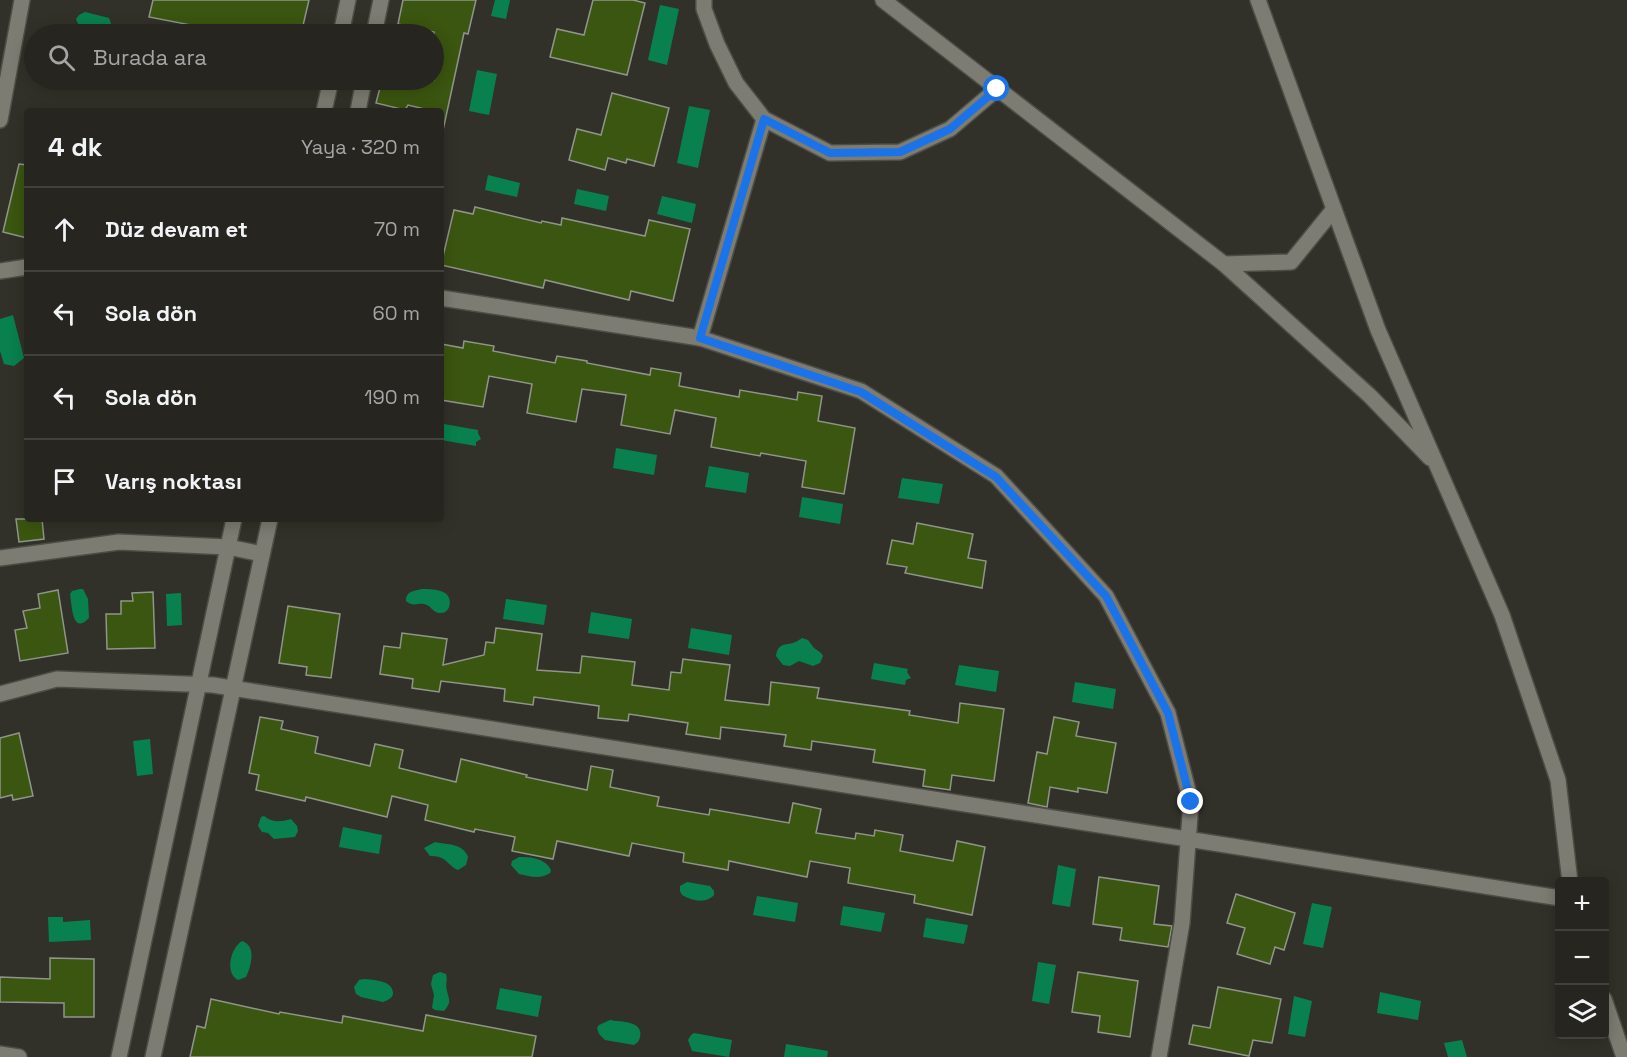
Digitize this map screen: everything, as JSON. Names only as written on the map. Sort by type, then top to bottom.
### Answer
[{"type":"street","points":[[0,120],[22,0]]},
{"type":"street","points":[[343,24],[348,0]]},
{"type":"street","points":[[376,24],[381,0]]},
{"type":"street","points":[[704,0],[704,9],[717,44],[736,83],[764,119],[830,153],[900,152],[950,129],[997,89]]},
{"type":"street","points":[[883,0],[1224,264],[1370,396],[1438,467]]},
{"type":"street","points":[[1258,0],[1378,330],[1502,615],[1558,780],[1569,877]]},
{"type":"street","points":[[325,108],[329,90]]},
{"type":"street","points":[[359,108],[362,90]]},
{"type":"street","points":[[700,338],[764,119]]},
{"type":"street","points":[[1224,264],[1291,262],[1334,209]]},
{"type":"street","points":[[0,271],[24,267]]},
{"type":"street","points":[[444,298],[700,338],[861,392],[996,477],[1106,596],[1168,713],[1191,802],[1182,923],[1160,1057]]},
{"type":"street","points":[[119,1057],[233,522]]},
{"type":"street","points":[[153,1057],[269,522]]},
{"type":"street","points":[[0,558],[119,542],[228,547],[262,554]]},
{"type":"street","points":[[0,694],[57,680],[233,688],[1188,841],[1555,897]]},
{"type":"street","points":[[1609,1011],[1624,1057]]},
{"type":"street","points":[[0,1054],[19,1057]]},
{"type":"shaded area","points":[[495,0],[510,0],[506,19],[491,16]]},
{"type":"shaded area","points":[[660,5],[679,9],[667,65],[648,60]]},
{"type":"shaded area","points":[[85,12],[109,18],[111,24],[78,24],[76,19]]},
{"type":"shaded area","points":[[477,70],[497,74],[489,115],[469,111]]},
{"type":"shaded area","points":[[689,106],[710,110],[698,168],[677,163]]},
{"type":"shaded area","points":[[488,175],[520,183],[517,197],[485,190]]},
{"type":"shaded area","points":[[577,189],[609,196],[606,211],[574,204]]},
{"type":"shaded area","points":[[662,196],[696,204],[692,223],[657,214]]},
{"type":"shaded area","points":[[13,315],[24,358],[14,366],[4,364],[0,351],[0,319]]},
{"type":"shaded area","points":[[444,424],[478,430],[481,439],[476,442],[476,446],[444,441]]},
{"type":"shaded area","points":[[616,448],[657,455],[654,475],[613,468]]},
{"type":"shaded area","points":[[709,466],[749,473],[746,493],[705,487]]},
{"type":"shaded area","points":[[902,478],[943,484],[939,504],[898,498]]},
{"type":"shaded area","points":[[802,497],[843,504],[840,524],[799,517]]},
{"type":"shaded area","points":[[83,589],[88,599],[89,618],[83,623],[76,621],[74,617],[70,594]]},
{"type":"shaded area","points":[[422,589],[437,590],[448,595],[450,605],[447,611],[438,613],[426,605],[406,601],[409,593]]},
{"type":"shaded area","points":[[181,593],[182,625],[167,626],[166,594]]},
{"type":"shaded area","points":[[506,599],[547,605],[544,625],[503,619]]},
{"type":"shaded area","points":[[591,612],[632,619],[629,639],[588,633]]},
{"type":"shaded area","points":[[691,628],[732,635],[729,655],[688,648]]},
{"type":"shaded area","points":[[802,638],[808,640],[821,653],[823,656],[820,663],[813,666],[799,661],[790,666],[783,665],[776,656],[778,649]]},
{"type":"shaded area","points":[[874,663],[908,669],[907,672],[911,678],[906,680],[905,685],[871,679]]},
{"type":"shaded area","points":[[959,665],[999,671],[996,692],[955,685]]},
{"type":"shaded area","points":[[1075,682],[1116,689],[1113,709],[1072,702]]},
{"type":"shaded area","points":[[150,739],[153,774],[137,776],[133,741]]},
{"type":"shaded area","points":[[261,817],[277,821],[291,819],[297,826],[298,831],[295,837],[274,839],[268,833],[262,832],[258,826]]},
{"type":"shaded area","points":[[343,827],[382,835],[379,854],[339,847]]},
{"type":"shaded area","points":[[435,842],[463,849],[468,857],[466,865],[458,870],[442,858],[430,856],[424,848]]},
{"type":"shaded area","points":[[519,857],[533,858],[545,863],[551,870],[550,873],[539,877],[519,874],[511,865],[512,861]]},
{"type":"shaded area","points":[[1058,865],[1076,869],[1070,907],[1052,904]]},
{"type":"shaded area","points":[[687,882],[710,886],[714,895],[703,901],[686,897],[682,895],[680,886]]},
{"type":"shaded area","points":[[757,896],[798,903],[795,922],[753,915]]},
{"type":"shaded area","points":[[1312,903],[1332,907],[1323,948],[1303,944]]},
{"type":"shaded area","points":[[843,906],[885,913],[881,932],[840,925]]},
{"type":"shaded area","points":[[48,917],[63,917],[63,922],[90,920],[91,940],[49,942]]},
{"type":"shaded area","points":[[926,918],[968,925],[964,944],[923,937]]},
{"type":"shaded area","points":[[242,941],[250,947],[252,957],[246,977],[238,980],[231,972],[230,966],[232,954]]},
{"type":"shaded area","points":[[1038,962],[1056,965],[1049,1004],[1032,1001]]},
{"type":"shaded area","points":[[440,972],[446,974],[447,979],[446,989],[449,1003],[444,1011],[432,1008],[433,975]]},
{"type":"shaded area","points":[[359,980],[377,980],[390,985],[392,996],[383,1002],[356,994],[354,987]]},
{"type":"shaded area","points":[[500,988],[542,996],[538,1017],[496,1009]]},
{"type":"shaded area","points":[[1380,992],[1421,1001],[1418,1020],[1377,1013]]},
{"type":"shaded area","points":[[1294,996],[1312,1001],[1305,1037],[1288,1034]]},
{"type":"shaded area","points":[[610,1020],[625,1022],[639,1028],[638,1042],[634,1045],[605,1040],[597,1028]]},
{"type":"shaded area","points":[[694,1033],[732,1040],[729,1057],[692,1051],[688,1040]]},
{"type":"shaded area","points":[[1462,1040],[1467,1057],[1448,1057],[1444,1043]]},
{"type":"shaded area","points":[[786,1044],[828,1051],[827,1057],[784,1057]]},
{"type":"building","points":[[153,0],[309,0],[303,24],[185,24],[149,17]]},
{"type":"building","points":[[403,0],[476,0],[468,34],[464,33],[444,126],[444,108],[420,108],[408,105],[406,108],[397,108],[376,103],[379,90],[444,90],[444,24],[398,24]]},
{"type":"building","points":[[593,0],[633,0],[645,3],[627,75],[550,57],[557,29],[584,35]]},
{"type":"building","points":[[612,93],[669,108],[654,166],[627,159],[626,163],[608,158],[605,170],[569,160],[577,129],[601,135]]},
{"type":"building","points":[[19,164],[24,165],[24,237],[3,232]]},
{"type":"building","points":[[475,207],[541,223],[542,221],[561,225],[562,218],[645,236],[649,220],[690,229],[673,301],[631,291],[629,300],[545,280],[543,288],[444,266],[444,252],[454,210],[473,214]]},
{"type":"building","points":[[464,341],[494,346],[493,351],[555,363],[557,356],[650,375],[651,368],[681,373],[679,386],[739,397],[740,390],[797,400],[798,392],[822,396],[818,421],[855,428],[844,494],[802,487],[806,461],[711,447],[716,418],[675,410],[670,434],[621,425],[626,395],[582,389],[576,422],[527,413],[532,384],[489,376],[483,407],[444,400],[444,345],[463,348]]},
{"type":"building","points":[[16,519],[24,519],[24,522],[42,522],[44,539],[19,542]]},
{"type":"building","points":[[917,523],[973,534],[968,558],[986,561],[982,588],[905,573],[907,567],[887,564],[892,540],[913,544]]},
{"type":"building","points":[[58,590],[68,653],[20,661],[15,630],[27,628],[23,611],[40,608],[38,594]]},
{"type":"building","points":[[153,592],[155,648],[107,649],[106,614],[121,614],[121,601],[133,601],[132,593]]},
{"type":"building","points":[[288,606],[340,614],[331,678],[306,675],[307,667],[279,663]]},
{"type":"building","points":[[496,628],[542,634],[537,670],[580,673],[582,656],[635,662],[632,685],[669,690],[671,672],[681,673],[683,659],[730,665],[725,700],[769,705],[771,682],[819,688],[817,698],[910,711],[909,715],[958,723],[960,703],[1004,709],[994,781],[952,775],[950,790],[923,786],[925,770],[873,762],[875,750],[812,741],[811,750],[784,746],[786,735],[721,727],[720,739],[686,734],[688,723],[629,714],[628,721],[598,718],[599,706],[534,697],[533,705],[504,701],[505,689],[441,681],[439,692],[412,688],[413,679],[380,674],[384,646],[400,648],[402,633],[447,639],[443,665],[484,655],[486,642],[494,643]]},
{"type":"building","points":[[260,717],[283,721],[281,729],[318,737],[315,753],[370,766],[375,744],[403,750],[399,768],[456,782],[461,759],[527,775],[526,777],[587,790],[591,766],[613,770],[610,787],[659,797],[657,806],[709,815],[710,809],[789,823],[793,803],[821,809],[816,833],[855,839],[856,833],[874,836],[875,830],[903,835],[900,851],[953,861],[957,841],[985,847],[972,915],[914,903],[915,895],[848,883],[850,868],[810,861],[807,877],[729,861],[728,870],[683,862],[684,853],[632,843],[629,856],[557,841],[553,859],[512,851],[515,837],[475,829],[474,832],[425,820],[428,805],[392,796],[387,817],[306,797],[305,801],[256,790],[259,775],[249,773]]},
{"type":"building","points":[[1054,717],[1079,722],[1076,736],[1116,743],[1107,793],[1078,788],[1078,792],[1050,787],[1047,807],[1028,803],[1037,752],[1047,754]]},
{"type":"building","points":[[19,733],[33,796],[13,800],[12,795],[0,798],[0,738]]},
{"type":"building","points":[[1099,877],[1159,886],[1154,924],[1172,926],[1168,947],[1120,940],[1122,928],[1093,924]]},
{"type":"building","points":[[1236,894],[1295,913],[1284,950],[1275,947],[1270,964],[1237,954],[1245,928],[1227,923]]},
{"type":"building","points":[[50,958],[94,959],[94,1017],[64,1017],[64,1003],[0,1002],[0,977],[50,979]]},
{"type":"building","points":[[1078,972],[1138,981],[1130,1037],[1098,1032],[1100,1016],[1072,1012]]},
{"type":"building","points":[[1218,987],[1281,999],[1272,1043],[1253,1040],[1249,1056],[1189,1044],[1193,1025],[1210,1028]]},
{"type":"building","points":[[211,999],[279,1014],[280,1012],[342,1023],[343,1016],[423,1031],[426,1015],[536,1036],[532,1057],[190,1057],[197,1026],[205,1028]]},
{"type":"route","points":[[997,89],[950,129],[900,152],[830,153],[764,119],[700,338],[861,392],[996,477],[1106,596],[1168,713],[1191,802]]}]
